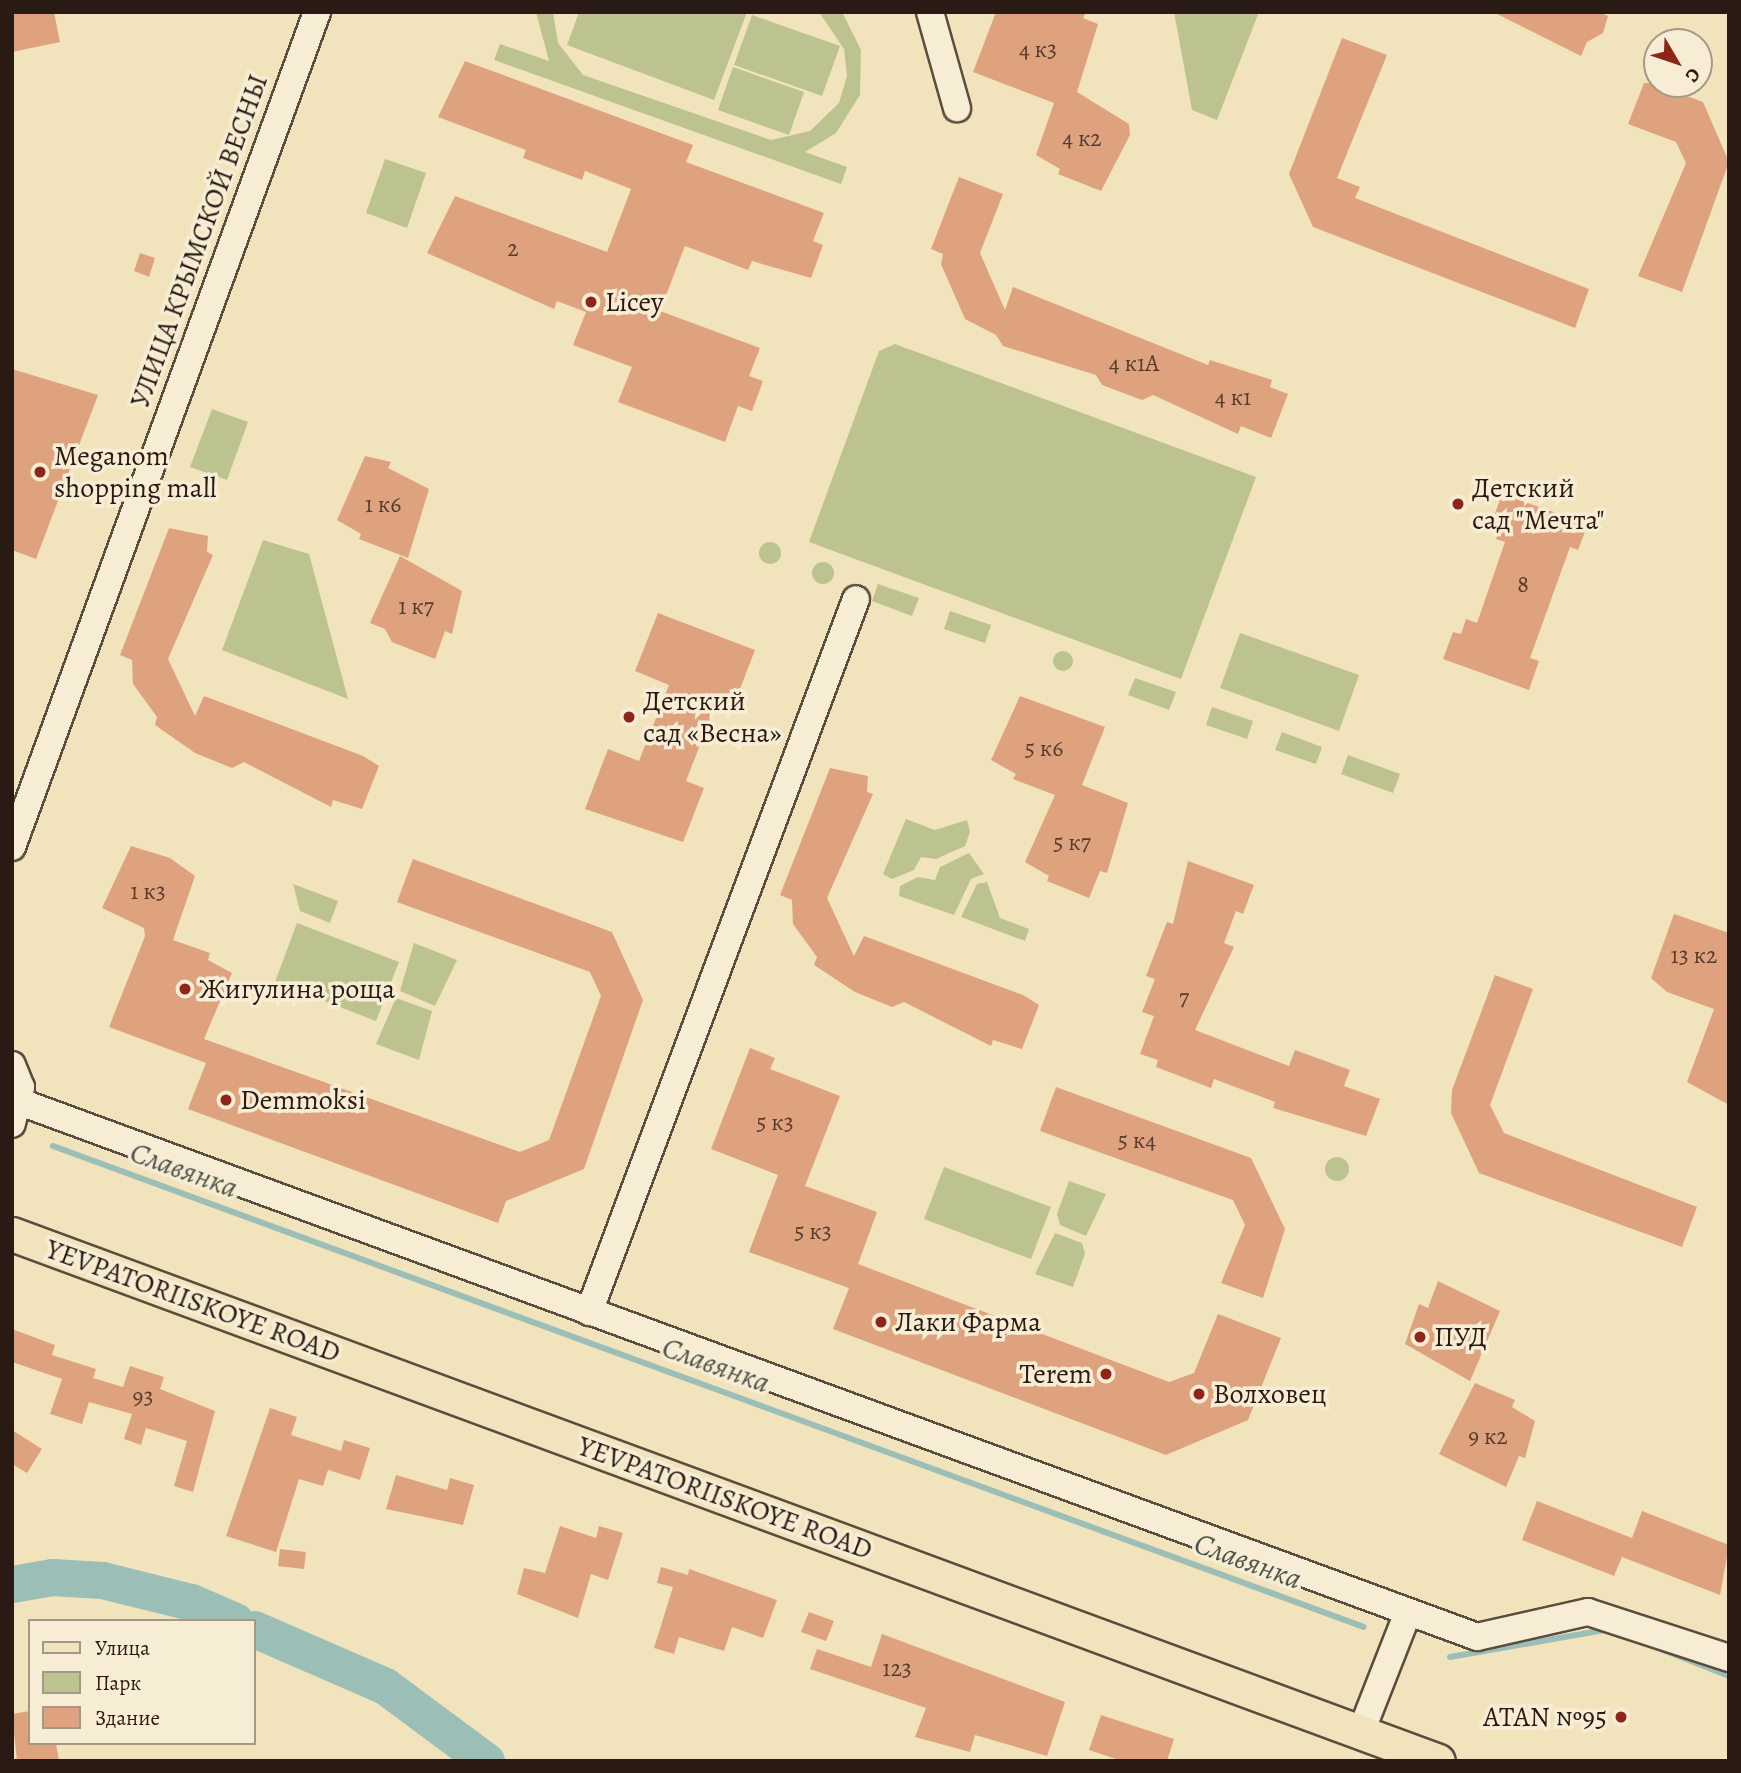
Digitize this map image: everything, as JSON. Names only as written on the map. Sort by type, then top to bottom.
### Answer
[{"type":"main road","name":"YEVPATORIISKOYE ROAD","points":[[12,1234],[1438,1761]]},
{"type":"street","name":"УЛИЦА КРЫМСКОЙ ВЕСНЫ","points":[[12,847],[317,12]]},
{"type":"street","points":[[930,12],[957,108]]},
{"type":"street","points":[[589,1312],[856,599]]},
{"type":"street","points":[[12,1065],[16,1113],[589,1312],[1477,1637],[1588,1612],[1729,1658]]},
{"type":"street","points":[[1361,1732],[1408,1612]]},
{"type":"green space","points":[[536,12],[553,12],[558,43],[583,75],[771,140],[810,131],[839,103],[847,76],[844,49],[819,12],[842,12],[861,50],[860,95],[836,133],[805,152],[847,167],[841,184],[494,60],[500,44],[549,61]]},
{"type":"green space","points":[[579,12],[747,12],[714,100],[567,45]]},
{"type":"green space","points":[[1174,12],[1259,12],[1217,120],[1192,110]]},
{"type":"green space","points":[[752,15],[840,46],[822,96],[734,65]]},
{"type":"green space","points":[[733,67],[804,92],[789,135],[718,110]]},
{"type":"green space","points":[[385,159],[426,173],[407,228],[366,213]]},
{"type":"green space","points":[[895,344],[1256,477],[1181,679],[809,542],[879,351]]},
{"type":"green space","points":[[212,409],[248,422],[227,480],[190,467]]},
{"type":"green space","points":[[263,540],[309,554],[348,699],[222,650]]},
{"type":"green space","points":[[770,542],[780,549],[781,553],[774,563],[770,564],[760,557],[759,553],[766,543]]},
{"type":"green space","points":[[823,562],[831,565],[834,573],[831,581],[823,584],[815,581],[812,573],[815,565]]},
{"type":"green space","points":[[878,584],[919,598],[912,616],[872,601]]},
{"type":"green space","points":[[950,611],[991,625],[985,643],[944,629]]},
{"type":"green space","points":[[1240,633],[1359,675],[1339,731],[1220,688]]},
{"type":"green space","points":[[1059,651],[1067,651],[1073,661],[1067,671],[1059,671],[1053,665],[1053,657]]},
{"type":"green space","points":[[1135,678],[1176,692],[1169,710],[1128,695]]},
{"type":"green space","points":[[1212,707],[1253,721],[1247,739],[1206,725]]},
{"type":"green space","points":[[1282,732],[1322,747],[1316,764],[1275,750]]},
{"type":"green space","points":[[1348,755],[1400,774],[1393,793],[1341,774]]},
{"type":"green space","points":[[906,819],[935,830],[967,820],[970,832],[965,846],[936,859],[921,857],[914,870],[892,879],[883,874]]},
{"type":"green space","points":[[969,853],[984,874],[971,879],[954,915],[899,896],[900,886],[918,877],[935,880],[940,867]]},
{"type":"green space","points":[[987,882],[1000,918],[1029,929],[1025,941],[961,917],[977,884]]},
{"type":"green space","points":[[293,884],[338,901],[330,923],[300,911]]},
{"type":"green space","points":[[297,923],[399,962],[376,1021],[275,982]]},
{"type":"green space","points":[[414,943],[457,960],[435,1006],[400,991]]},
{"type":"green space","points":[[396,998],[432,1011],[419,1060],[376,1044]]},
{"type":"green space","points":[[1337,1157],[1346,1160],[1349,1169],[1346,1178],[1337,1181],[1328,1178],[1325,1169],[1328,1160]]},
{"type":"green space","points":[[944,1167],[1051,1207],[1031,1259],[924,1219]]},
{"type":"green space","points":[[1069,1181],[1106,1194],[1086,1236],[1060,1225],[1057,1214]]},
{"type":"green space","points":[[1055,1233],[1082,1243],[1085,1254],[1073,1287],[1035,1274]]},
{"type":"building","points":[[12,12],[54,12],[60,42],[12,52]]},
{"type":"building","points":[[996,12],[1086,12],[1083,18],[1098,24],[1077,92],[1129,124],[1130,135],[1101,191],[1058,174],[1060,169],[1036,155],[1054,103],[973,72]]},
{"type":"building","points":[[1493,12],[1600,12],[1608,16],[1603,33],[1587,42],[1581,56]]},
{"type":"building","points":[[1342,38],[1387,55],[1337,178],[1360,187],[1355,198],[1589,289],[1575,328],[1313,227],[1289,174]]},
{"type":"building","points":[[465,61],[693,145],[686,162],[824,213],[813,241],[823,245],[811,278],[752,261],[748,270],[685,246],[660,311],[760,348],[749,376],[763,381],[752,411],[738,406],[725,442],[618,402],[632,367],[573,345],[586,312],[557,301],[554,309],[427,253],[455,196],[607,252],[631,189],[585,171],[582,180],[523,158],[526,150],[438,117]]},
{"type":"building","points":[[1643,86],[1643,98],[1692,98],[1703,102],[1729,162],[1682,292],[1638,276],[1686,163],[1676,142],[1628,124]]},
{"type":"building","points":[[959,177],[1003,194],[980,253],[1005,310],[1013,287],[1208,365],[1210,360],[1272,380],[1270,387],[1288,394],[1271,438],[1241,426],[1238,434],[1153,395],[1142,400],[1102,385],[1096,375],[1003,346],[996,335],[965,319],[941,264],[943,254],[931,249]]},
{"type":"building","points":[[140,253],[155,258],[149,277],[134,271]]},
{"type":"building","name":"Meganom shopping mall","points":[[12,369],[98,395],[36,559],[12,550]]},
{"type":"building","points":[[365,456],[391,462],[388,468],[429,489],[408,558],[359,539],[361,534],[337,520]]},
{"type":"building","points":[[1502,494],[1588,524],[1578,550],[1570,547],[1530,658],[1539,661],[1529,690],[1443,659],[1453,632],[1461,634],[1466,619],[1477,623],[1505,542],[1496,539],[1502,522],[1493,519]]},
{"type":"building","points":[[169,528],[208,536],[207,552],[213,555],[168,659],[195,716],[204,696],[363,756],[379,766],[362,809],[333,800],[331,807],[244,762],[232,768],[195,753],[155,725],[157,717],[133,684],[132,660],[120,655]]},
{"type":"building","points":[[400,556],[462,591],[452,634],[445,631],[435,659],[392,642],[385,629],[370,623]]},
{"type":"building","points":[[658,613],[755,650],[735,702],[719,696],[686,781],[704,788],[683,842],[585,809],[608,749],[639,761],[669,685],[635,671]]},
{"type":"building","points":[[1020,696],[1105,727],[1082,785],[1128,803],[1107,873],[1100,871],[1089,898],[1047,881],[1049,876],[1025,862],[1055,795],[1013,779],[1016,774],[991,760]]},
{"type":"building","points":[[830,768],[868,776],[867,792],[873,794],[827,898],[854,956],[864,936],[1023,995],[1039,1005],[1022,1049],[993,1040],[991,1046],[904,1002],[892,1007],[855,992],[814,965],[817,957],[793,924],[792,900],[780,895]]},
{"type":"building","points":[[131,846],[170,858],[195,876],[173,940],[210,953],[208,960],[232,973],[204,1039],[520,1152],[549,1140],[601,996],[590,972],[397,902],[413,859],[612,932],[643,1000],[584,1169],[506,1201],[498,1223],[188,1109],[206,1063],[109,1027],[145,936],[144,928],[102,908]]},
{"type":"building","points":[[1188,861],[1254,885],[1243,914],[1236,911],[1224,943],[1234,947],[1195,1030],[1289,1066],[1295,1050],[1350,1070],[1344,1086],[1380,1099],[1366,1136],[1273,1108],[1275,1102],[1214,1079],[1211,1088],[1156,1067],[1158,1060],[1140,1054],[1154,1016],[1142,1012],[1155,979],[1146,976],[1167,922],[1173,924]]},
{"type":"building","points":[[1674,914],[1729,933],[1729,1105],[1687,1082],[1714,1009],[1667,992],[1651,978]]},
{"type":"building","points":[[1495,975],[1533,989],[1490,1105],[1504,1133],[1697,1207],[1682,1247],[1479,1173],[1451,1113],[1452,1090]]},
{"type":"building","points":[[750,1048],[775,1058],[770,1069],[840,1096],[805,1186],[877,1212],[858,1264],[1169,1382],[1194,1373],[1218,1314],[1281,1338],[1248,1420],[1166,1455],[833,1329],[849,1288],[749,1252],[778,1175],[711,1149]]},
{"type":"building","points":[[1056,1087],[1251,1158],[1285,1229],[1263,1298],[1221,1283],[1245,1225],[1233,1200],[1040,1131]]},
{"type":"building","points":[[1438,1281],[1500,1311],[1470,1381],[1405,1344],[1419,1304],[1428,1308]]},
{"type":"building","points":[[12,1329],[55,1345],[52,1355],[96,1369],[93,1378],[123,1387],[130,1366],[164,1377],[160,1389],[215,1411],[193,1492],[174,1486],[187,1441],[146,1428],[141,1445],[124,1439],[132,1414],[89,1402],[82,1424],[50,1414],[62,1379],[12,1362]]},
{"type":"building","points":[[1475,1383],[1515,1400],[1512,1407],[1535,1421],[1525,1458],[1519,1456],[1506,1487],[1439,1454]]},
{"type":"building","points":[[270,1408],[297,1417],[291,1435],[341,1451],[344,1440],[370,1448],[360,1480],[328,1470],[323,1486],[299,1479],[276,1552],[226,1536]]},
{"type":"building","points":[[12,1430],[42,1449],[27,1473],[12,1464]]},
{"type":"building","points":[[396,1475],[447,1490],[450,1478],[474,1485],[463,1525],[386,1509]]},
{"type":"building","points":[[1537,1501],[1632,1538],[1642,1511],[1729,1545],[1720,1595],[1622,1557],[1614,1576],[1522,1540]]},
{"type":"building","points":[[560,1526],[596,1538],[599,1526],[623,1533],[608,1580],[591,1574],[578,1618],[517,1594],[524,1568],[545,1573]]},
{"type":"building","points":[[280,1549],[306,1552],[304,1569],[278,1566]]},
{"type":"building","points":[[661,1567],[688,1575],[689,1569],[777,1600],[763,1638],[732,1627],[724,1651],[679,1637],[674,1654],[654,1648],[673,1587],[657,1583]]},
{"type":"building","points":[[809,1612],[834,1621],[826,1641],[801,1632]]},
{"type":"building","points":[[882,1634],[1065,1702],[1047,1756],[975,1735],[970,1752],[915,1737],[926,1708],[810,1669],[817,1649],[871,1667]]},
{"type":"building","points":[[28,1711],[28,1745],[56,1745],[59,1761],[17,1761],[12,1714]]},
{"type":"building","points":[[1101,1715],[1174,1739],[1167,1761],[1122,1761],[1089,1750]]},
{"type":"waterway","name":"Славянка","points":[[53,1146],[1364,1627]]},
{"type":"waterway","points":[[12,1584],[52,1577],[102,1580],[191,1602],[230,1619]]},
{"type":"waterway","name":"Славянка","points":[[1450,1657],[1610,1629]]},
{"type":"waterway","points":[[256,1630],[385,1686],[486,1761]]},
{"type":"waterway","name":"Славянка","points":[[1663,1650],[1729,1676]]},
{"type":"place","name":"Licey","points":[[591,302]]},
{"type":"place","name":"Meganom shopping mall","points":[[40,472]]},
{"type":"place","name":"Детский сад \"Мечта\"","points":[[1458,504]]},
{"type":"place","name":"Детский сад «Весна»","points":[[629,717]]},
{"type":"place","name":"Жигулина роща","points":[[185,989]]},
{"type":"place","name":"Demmoksi","points":[[226,1100]]},
{"type":"place","name":"Лаки Фарма","points":[[881,1322]]},
{"type":"place","name":"ПУД","points":[[1420,1337]]},
{"type":"place","name":"Terem","points":[[1106,1374]]},
{"type":"place","name":"Волховец","points":[[1199,1394]]},
{"type":"place","name":"ATAN №95","points":[[1621,1717]]}]
